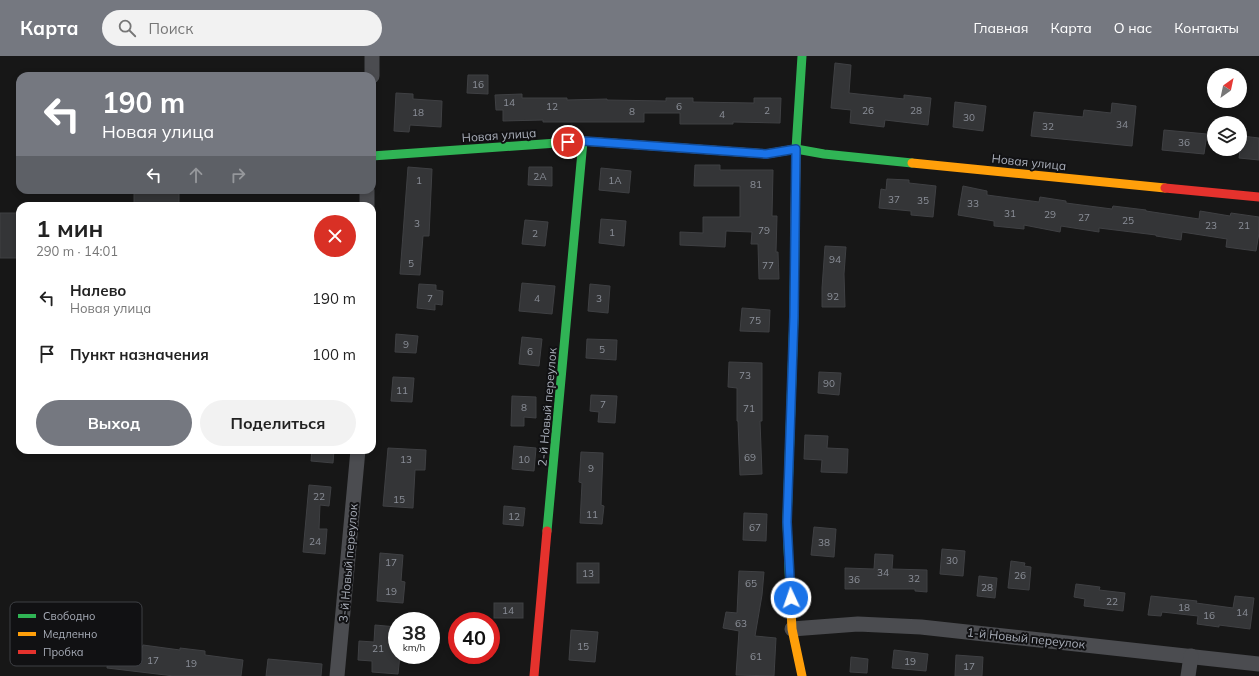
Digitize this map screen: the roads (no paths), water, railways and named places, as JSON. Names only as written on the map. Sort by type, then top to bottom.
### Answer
[{"type":"street","points":[[372,56],[372,72]]},
{"type":"street","points":[[802,56],[796,149],[794,316],[787,522],[792,629],[802,676]]},
{"type":"street","name":"Новая улица","points":[[376,156],[583,141],[766,154],[796,149],[824,154],[1259,197]]},
{"type":"street","name":"2-й Новый переулок","points":[[534,676],[583,141]]},
{"type":"street","name":"3-й Новый переулок","points":[[337,676],[358,454]]},
{"type":"street","name":"1-й Новый переулок","points":[[792,629],[858,624],[921,627],[1259,664]]},
{"type":"street","points":[[1188,676],[1191,656]]}]
